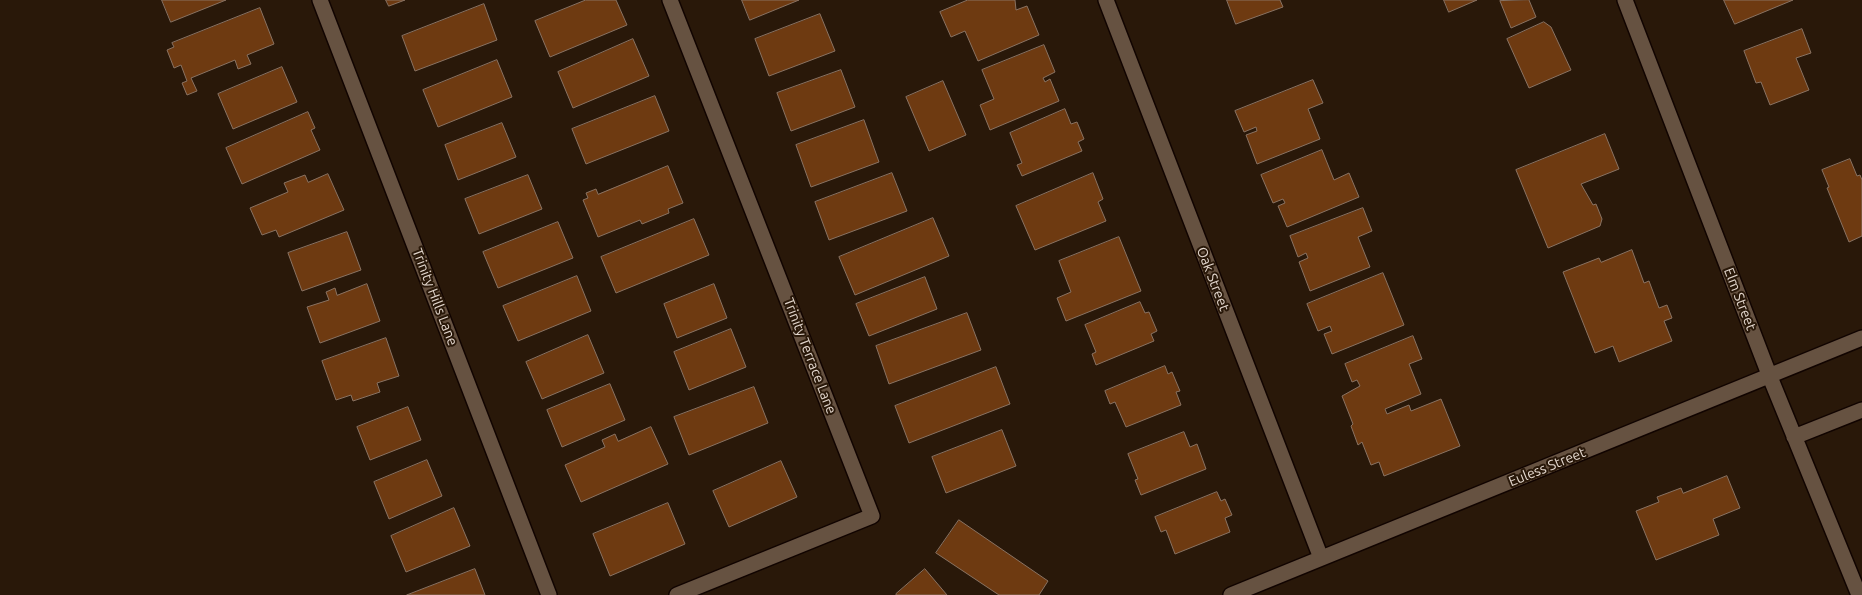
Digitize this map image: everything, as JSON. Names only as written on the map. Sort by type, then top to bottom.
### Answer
[{"type":"street","name":"Trinity Hills Lane","points":[[320,0],[550,595]]},
{"type":"street","name":"Trinity Terrace Lane","points":[[670,0],[872,516],[677,595]]},
{"type":"street","name":"Oak Street","points":[[1106,0],[1321,558]]},
{"type":"street","name":"Elm Street","points":[[1625,0],[1770,377],[1859,595]]},
{"type":"street","name":"Euless Street","points":[[1231,595],[1862,338]]},
{"type":"street","points":[[1794,437],[1862,410]]},
{"type":"building","points":[[162,0],[226,0],[171,22]]},
{"type":"building","points":[[386,0],[405,0],[389,6]]},
{"type":"building","points":[[586,0],[616,0],[627,25],[550,57],[535,21]]},
{"type":"building","points":[[742,0],[799,0],[750,20]]},
{"type":"building","points":[[968,0],[1015,0],[1016,10],[1027,6],[1039,35],[978,61],[965,31],[951,37],[940,12]]},
{"type":"building","points":[[1227,0],[1280,0],[1283,7],[1236,24]]},
{"type":"building","points":[[1444,0],[1477,0],[1449,12]]},
{"type":"building","points":[[1529,0],[1536,17],[1511,28],[1500,1]]},
{"type":"building","points":[[1724,0],[1793,0],[1735,24]]},
{"type":"building","points":[[484,4],[497,40],[415,71],[402,36]]},
{"type":"building","points":[[260,8],[274,44],[247,55],[251,64],[238,69],[235,60],[191,78],[197,91],[187,95],[182,83],[187,81],[181,65],[174,68],[167,50],[174,47],[172,43]]},
{"type":"building","points":[[820,14],[835,51],[769,76],[755,39]]},
{"type":"building","points":[[1544,22],[1551,27],[1571,70],[1529,88],[1507,39]]},
{"type":"building","points":[[1802,29],[1811,53],[1796,58],[1809,90],[1770,105],[1761,82],[1756,83],[1744,51]]},
{"type":"building","points":[[633,39],[649,76],[573,108],[558,72]]},
{"type":"building","points":[[1044,45],[1055,72],[1043,78],[1045,82],[1050,79],[1059,101],[990,130],[980,105],[994,99],[982,70]]},
{"type":"building","points":[[497,60],[512,97],[438,127],[423,90]]},
{"type":"building","points":[[282,67],[297,102],[233,129],[218,94]]},
{"type":"building","points":[[841,70],[855,107],[791,131],[777,93]]},
{"type":"building","points":[[1313,80],[1323,103],[1308,109],[1320,139],[1257,164],[1246,135],[1257,131],[1256,127],[1244,132],[1235,111]]},
{"type":"building","points":[[943,81],[966,135],[929,151],[906,97]]},
{"type":"building","points":[[655,96],[669,131],[586,164],[572,129]]},
{"type":"building","points":[[1065,109],[1071,124],[1077,122],[1084,139],[1078,142],[1082,151],[1022,176],[1017,165],[1022,163],[1010,133]]},
{"type":"building","points":[[308,112],[315,128],[311,130],[320,150],[242,184],[226,148]]},
{"type":"building","points":[[864,120],[879,162],[811,187],[796,145]]},
{"type":"building","points":[[502,123],[516,157],[458,180],[445,145]]},
{"type":"building","points":[[1605,134],[1619,169],[1581,184],[1593,205],[1596,204],[1602,219],[1600,226],[1548,248],[1516,170]]},
{"type":"building","points":[[1322,150],[1334,180],[1349,173],[1359,197],[1287,227],[1278,206],[1285,203],[1283,199],[1273,203],[1261,175]]},
{"type":"building","points":[[1850,159],[1857,176],[1860,175],[1862,180],[1862,236],[1849,242],[1827,188],[1829,187],[1822,170]]},
{"type":"building","points":[[668,166],[683,203],[668,209],[669,213],[642,224],[640,220],[598,237],[583,200],[588,198],[586,193],[596,189],[598,194]]},
{"type":"building","points":[[892,173],[907,211],[829,240],[815,202]]},
{"type":"building","points":[[1093,173],[1103,199],[1098,202],[1106,221],[1035,250],[1016,206]]},
{"type":"building","points":[[328,174],[344,210],[279,237],[276,230],[262,235],[250,208],[288,192],[284,183],[305,175],[308,182]]},
{"type":"building","points":[[528,175],[542,209],[479,234],[465,199]]},
{"type":"building","points":[[1363,208],[1372,231],[1358,237],[1370,267],[1310,291],[1299,262],[1308,258],[1306,253],[1298,257],[1290,236]]},
{"type":"building","points":[[933,218],[949,256],[855,295],[839,257]]},
{"type":"building","points":[[694,219],[709,255],[616,293],[601,257]]},
{"type":"building","points":[[558,222],[573,258],[498,288],[483,252]]},
{"type":"building","points":[[347,232],[361,270],[302,291],[288,253]]},
{"type":"building","points":[[1119,237],[1141,291],[1066,321],[1057,298],[1071,292],[1059,261]]},
{"type":"building","points":[[1632,250],[1644,283],[1649,281],[1659,308],[1667,305],[1672,318],[1664,321],[1672,341],[1619,362],[1613,346],[1595,353],[1563,272],[1599,258],[1601,262]]},
{"type":"building","points":[[1383,273],[1404,325],[1332,354],[1324,334],[1332,331],[1330,326],[1318,331],[1307,304]]},
{"type":"building","points":[[577,276],[591,311],[518,341],[503,306]]},
{"type":"building","points":[[925,277],[937,309],[869,336],[856,304]]},
{"type":"building","points":[[367,284],[380,321],[320,343],[307,307],[329,300],[326,292],[335,288],[337,295]]},
{"type":"building","points":[[714,284],[727,318],[677,338],[664,304]]},
{"type":"building","points":[[1140,302],[1145,313],[1149,312],[1157,331],[1151,334],[1154,341],[1096,365],[1092,354],[1096,352],[1085,325]]},
{"type":"building","points":[[967,313],[981,350],[889,384],[876,346]]},
{"type":"building","points":[[731,329],[746,367],[689,390],[674,352]]},
{"type":"building","points":[[588,335],[604,373],[542,399],[526,362]]},
{"type":"building","points":[[1413,336],[1422,359],[1409,364],[1421,394],[1385,409],[1387,414],[1409,405],[1411,411],[1441,399],[1460,446],[1384,476],[1379,462],[1371,465],[1362,442],[1358,445],[1351,426],[1353,424],[1342,396],[1360,386],[1357,380],[1352,382],[1345,364]]},
{"type":"building","points":[[386,338],[399,376],[377,383],[380,392],[353,401],[351,395],[336,400],[322,361]]},
{"type":"building","points":[[1165,366],[1168,374],[1172,372],[1180,391],[1176,392],[1181,405],[1126,427],[1115,402],[1110,404],[1105,391]]},
{"type":"building","points":[[996,367],[1010,404],[909,443],[895,406]]},
{"type":"building","points":[[610,384],[625,420],[562,447],[547,410]]},
{"type":"building","points":[[754,387],[768,423],[689,455],[674,417]]},
{"type":"building","points":[[408,407],[421,440],[370,460],[357,427]]},
{"type":"building","points":[[651,427],[668,464],[581,502],[565,465],[605,447],[602,440],[615,434],[618,441]]},
{"type":"building","points":[[1002,430],[1016,466],[946,493],[932,457]]},
{"type":"building","points":[[1184,432],[1190,447],[1197,444],[1206,469],[1141,495],[1135,480],[1138,479],[1128,454]]},
{"type":"building","points":[[427,460],[442,496],[389,519],[374,482]]},
{"type":"building","points":[[781,461],[797,497],[729,527],[713,491]]},
{"type":"building","points":[[1727,476],[1740,508],[1713,519],[1719,535],[1656,560],[1636,511],[1659,502],[1657,497],[1681,488],[1683,493]]},
{"type":"building","points":[[1217,492],[1221,501],[1225,499],[1232,515],[1225,518],[1230,532],[1175,554],[1166,530],[1161,532],[1155,517]]},
{"type":"building","points":[[668,503],[685,544],[610,576],[593,534]]},
{"type":"building","points":[[454,508],[470,546],[406,572],[391,536]]},
{"type":"building","points":[[959,520],[1048,581],[1039,595],[999,595],[936,553]]},
{"type":"building","points":[[475,569],[485,595],[407,595]]},
{"type":"building","points":[[925,569],[947,595],[896,595],[896,594]]}]
